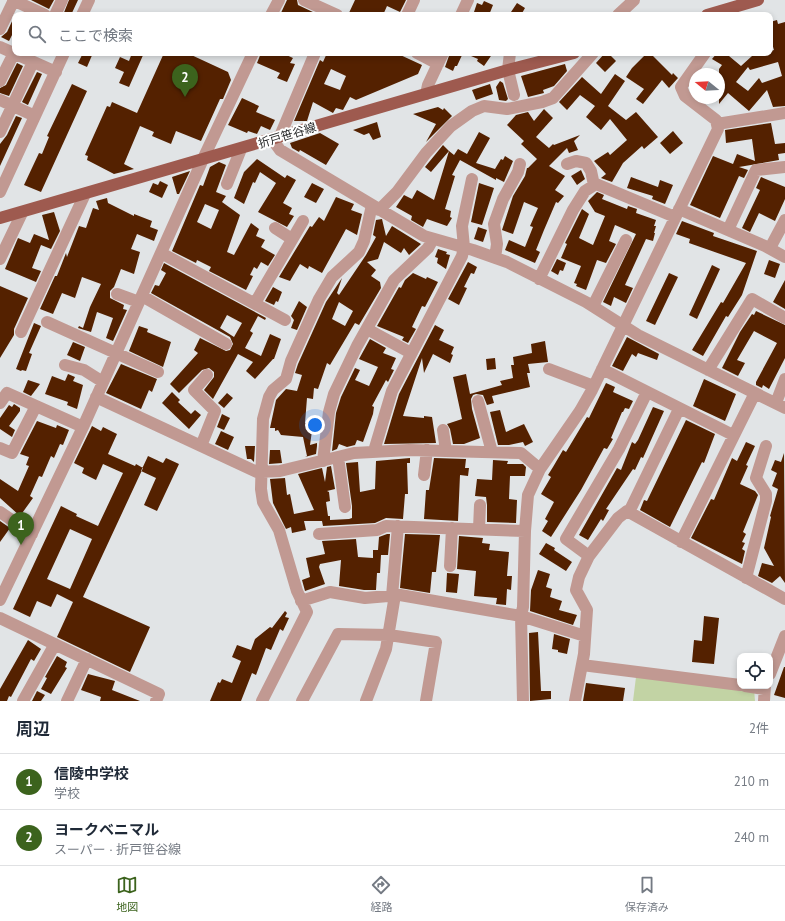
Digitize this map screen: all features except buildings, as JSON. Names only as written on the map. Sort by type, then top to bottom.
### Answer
[{"type":"main road","points":[[723,12],[735,10],[758,0]]},
{"type":"main road","name":"折戸笹谷線","points":[[0,218],[22,213],[508,70],[562,56]]},
{"type":"street","points":[[0,29],[13,0],[34,8]]},
{"type":"street","points":[[56,12],[62,0]]},
{"type":"street","points":[[83,12],[89,0]]},
{"type":"street","points":[[273,12],[279,0]]},
{"type":"street","points":[[304,0],[330,12]]},
{"type":"street","points":[[408,12],[414,0]]},
{"type":"street","points":[[462,12],[468,0]]},
{"type":"street","points":[[621,12],[634,0]]},
{"type":"street","points":[[0,47],[12,51]]},
{"type":"street","points":[[0,81],[12,56]]},
{"type":"street","points":[[21,56],[56,72]]},
{"type":"street","points":[[2,184],[63,56]]},
{"type":"street","points":[[0,600],[83,427],[203,159],[252,56]]},
{"type":"street","points":[[315,56],[276,138],[280,150],[424,236],[464,247],[495,258],[592,306],[638,335],[780,405],[785,379]]},
{"type":"street","points":[[510,56],[508,70],[514,95]]},
{"type":"street","points":[[262,701],[308,612],[301,601],[279,530],[263,502],[261,489],[263,419],[269,397],[273,390],[286,378],[291,360],[319,299],[332,277],[359,252],[375,207],[397,192],[426,153],[456,122],[472,111],[484,106],[507,109],[542,102],[553,98],[590,56]]},
{"type":"street","points":[[523,701],[520,616],[523,607],[525,531],[528,495],[540,469],[580,411],[594,386],[718,129],[716,120],[685,96],[682,87],[703,56]]},
{"type":"street","points":[[426,94],[428,85],[441,58]]},
{"type":"street","points":[[0,132],[32,62]]},
{"type":"street","points":[[0,100],[35,116]]},
{"type":"street","points":[[717,124],[785,113]]},
{"type":"street","points":[[227,184],[241,149]]},
{"type":"street","points":[[567,164],[576,161],[586,163],[591,170],[594,185]]},
{"type":"street","points":[[495,258],[497,244],[494,224],[503,199],[518,172],[520,164]]},
{"type":"street","points":[[728,230],[756,170],[785,166]]},
{"type":"street","points":[[374,451],[392,391],[462,256],[464,247],[462,226],[472,179]]},
{"type":"street","points":[[539,279],[573,210],[585,191],[596,184],[728,230],[770,248],[785,257]]},
{"type":"street","points":[[21,332],[85,194]]},
{"type":"street","points":[[0,259],[22,213]]},
{"type":"street","points":[[770,248],[785,220]]},
{"type":"street","points":[[255,303],[303,221]]},
{"type":"street","points":[[275,228],[292,239]]},
{"type":"street","points":[[323,461],[329,412],[334,394],[394,280],[428,248],[433,239]]},
{"type":"street","points":[[592,306],[626,240]]},
{"type":"street","points":[[161,253],[285,320]]},
{"type":"street","points":[[117,294],[140,299],[226,344]]},
{"type":"street","points":[[708,370],[752,300],[785,318]]},
{"type":"street","points":[[47,322],[158,372]]},
{"type":"street","points":[[367,329],[411,353]]},
{"type":"street","points":[[65,365],[84,370],[103,382]]},
{"type":"street","points":[[549,369],[594,386]]},
{"type":"street","points":[[602,369],[733,435]]},
{"type":"street","points":[[201,446],[215,411],[194,390],[207,375]]},
{"type":"street","points":[[589,556],[566,539],[619,449],[647,392]]},
{"type":"street","points":[[0,403],[7,393],[83,427]]},
{"type":"street","points":[[681,542],[755,393]]},
{"type":"street","points":[[96,397],[201,446],[248,470],[262,472],[280,471],[338,457],[374,451],[427,450],[522,453],[540,469]]},
{"type":"street","points":[[478,401],[492,452]]},
{"type":"street","points":[[0,448],[12,454],[36,406]]},
{"type":"street","points":[[629,512],[679,408]]},
{"type":"street","points":[[443,430],[446,451]]},
{"type":"street","points":[[746,578],[766,501],[766,494],[756,478],[766,446]]},
{"type":"street","points":[[424,474],[427,450]]},
{"type":"street","points":[[338,457],[345,507]]},
{"type":"street","points":[[479,529],[480,505]]},
{"type":"street","points":[[575,701],[582,665],[587,610],[576,590],[579,577],[589,556],[618,518],[627,511],[785,599]]},
{"type":"street","points":[[0,512],[32,534]]},
{"type":"street","points":[[319,534],[377,530],[386,526],[525,531]]},
{"type":"street","points":[[366,701],[386,649],[389,636],[398,526]]},
{"type":"street","points":[[450,566],[452,528]]},
{"type":"street","points":[[301,601],[330,592],[364,598],[393,595],[437,601],[520,616],[585,636]]},
{"type":"street","points":[[0,618],[159,694],[156,701]]},
{"type":"street","points":[[302,701],[338,634],[389,636],[436,642],[426,701]]},
{"type":"street","points":[[773,669],[782,655],[785,636]]},
{"type":"street","points":[[23,701],[55,644]]},
{"type":"street","points":[[67,701],[86,660]]},
{"type":"street","points":[[582,665],[737,685]]},
{"type":"street","points":[[764,701],[765,689]]},
{"type":"green space","points":[[636,677],[737,687],[737,689],[754,689],[755,701],[633,701]]},
{"type":"place","name":"ヨークベニマル","points":[[185,97]]},
{"type":"place","name":"信陵中学校","points":[[21,545]]}]
